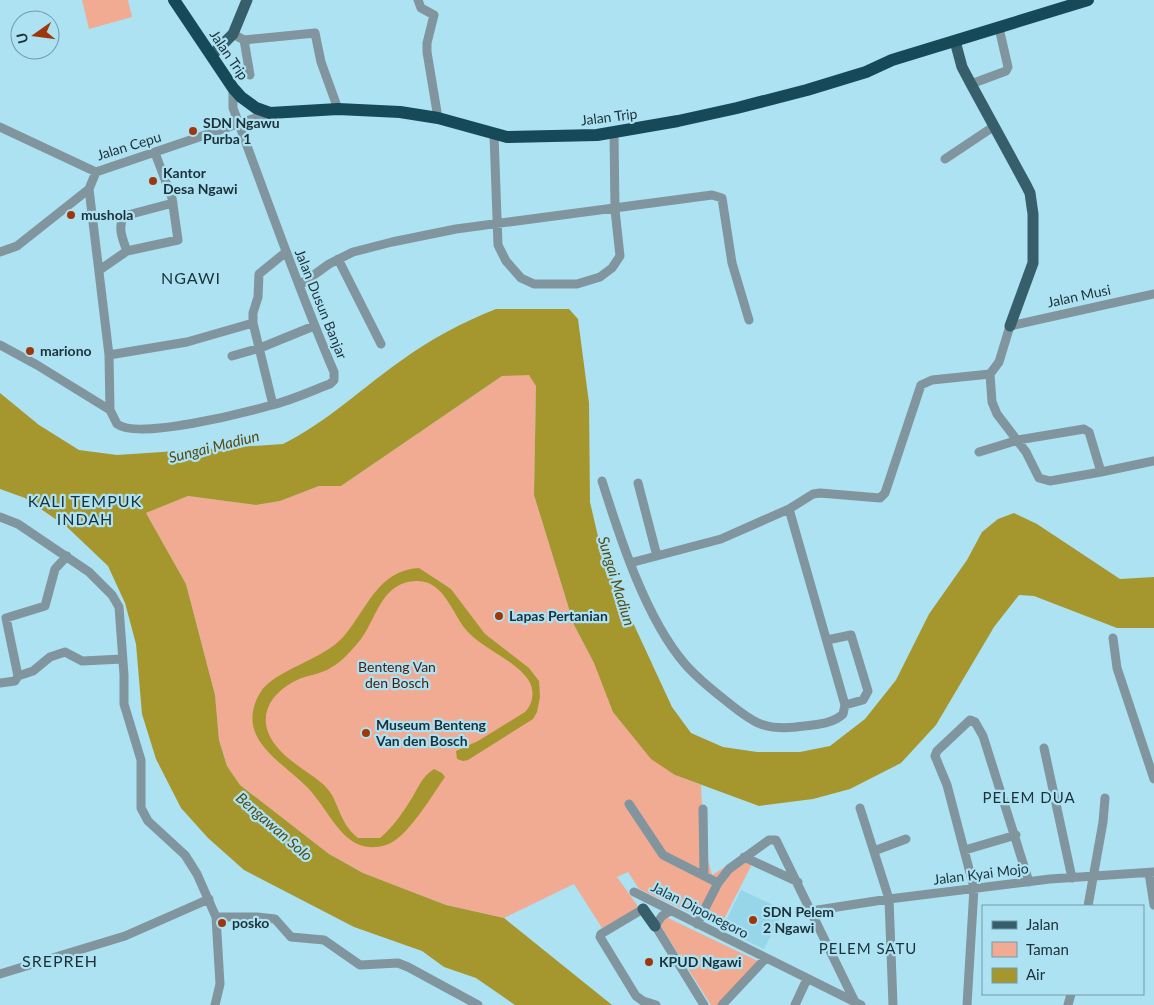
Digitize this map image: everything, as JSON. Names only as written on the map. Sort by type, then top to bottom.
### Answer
[{"type":"highway","name":"Jalan Trip","points":[[174,0],[232,88],[246,102],[270,113],[338,109],[400,112],[438,118],[494,135],[539,138],[614,133],[737,108],[866,72],[892,60],[1088,0]]},
{"type":"main road","points":[[212,55],[233,34],[247,0]]},
{"type":"main road","points":[[955,42],[962,67],[1030,194],[1034,247],[1031,272],[1010,326]]},
{"type":"main road","points":[[643,908],[655,926]]},
{"type":"street","points":[[418,0],[421,8],[434,15],[427,43],[427,52],[438,118]]},
{"type":"street","points":[[971,84],[1006,71],[1008,67],[999,28]]},
{"type":"street","points":[[233,34],[244,40],[315,33],[321,62],[338,109]]},
{"type":"street","points":[[244,40],[250,75]]},
{"type":"street","name":"Jalan Dusun Banjar","points":[[0,345],[31,361],[110,410],[120,426],[126,429],[146,430],[170,427],[273,405],[330,384],[334,380],[334,372],[314,326],[239,124],[231,101],[232,88]]},
{"type":"street","name":"Jalan Cepu","points":[[0,127],[96,172],[270,113]]},
{"type":"street","points":[[944,159],[993,127]]},
{"type":"street","points":[[494,135],[497,224],[500,250],[506,261],[523,280],[534,284],[577,284],[600,277],[612,268],[620,256],[615,210],[614,133]]},
{"type":"street","points":[[100,269],[127,251],[178,240],[173,203],[155,153]]},
{"type":"street","points":[[96,172],[89,190],[109,355],[110,410]]},
{"type":"street","points":[[0,252],[17,246],[89,190]]},
{"type":"street","points":[[300,285],[338,259],[353,252],[392,242],[497,224],[615,210],[712,195],[722,198],[732,262],[749,320]]},
{"type":"street","points":[[127,251],[120,232],[121,221],[124,216],[173,203]]},
{"type":"street","points":[[273,405],[253,323],[253,313],[259,294],[258,276],[286,252]]},
{"type":"street","points":[[338,259],[381,344]]},
{"type":"street","name":"Jalan Musi","points":[[1010,326],[1154,294]]},
{"type":"street","points":[[109,355],[187,342],[253,323]]},
{"type":"street","points":[[232,356],[260,348],[314,326]]},
{"type":"street","points":[[1010,326],[998,362],[990,374],[992,402],[997,414],[1018,440],[1042,480],[1101,472],[1154,460]]},
{"type":"street","points":[[630,564],[721,539],[789,509],[807,497],[820,493],[878,498],[883,496],[921,384],[932,380],[990,374]]},
{"type":"street","points":[[978,452],[1018,440],[1086,429],[1101,472]]},
{"type":"street","points":[[602,481],[630,564],[657,620],[684,662],[706,684],[752,722],[767,727],[786,728],[812,725],[840,717],[845,710],[789,509]]},
{"type":"street","points":[[638,483],[657,556]]},
{"type":"street","points":[[0,517],[18,524],[28,533],[67,556],[98,580],[116,602],[121,619],[124,704],[141,760],[141,803],[143,814],[185,855],[210,899],[216,917],[220,975],[215,1005]]},
{"type":"street","points":[[18,676],[6,618],[45,606],[55,569],[67,556]]},
{"type":"street","points":[[827,640],[851,635],[868,691],[863,700],[845,705]]},
{"type":"street","points":[[1113,638],[1114,657],[1154,779]]},
{"type":"street","points":[[0,683],[15,681],[18,676],[33,671],[50,657],[65,652],[82,661],[123,659]]},
{"type":"street","points":[[967,1005],[974,888],[947,785],[935,756],[937,751],[970,720],[975,722],[983,736],[1029,882]]},
{"type":"street","points":[[1044,748],[1072,878]]},
{"type":"street","points":[[1088,905],[1105,798]]},
{"type":"street","points":[[629,804],[659,851],[668,858],[718,883]]},
{"type":"street","points":[[860,808],[889,898],[893,1005]]},
{"type":"street","points":[[703,809],[704,875]]},
{"type":"street","points":[[965,850],[1016,836]]},
{"type":"street","points":[[874,851],[906,839]]},
{"type":"street","points":[[697,924],[718,883],[729,869],[769,840],[776,840],[858,1004]]},
{"type":"street","points":[[744,857],[798,882]]},
{"type":"street","points":[[1151,872],[1154,904]]},
{"type":"street","name":"Jalan Kyai Mojo","points":[[811,910],[974,888],[1151,872]]},
{"type":"street","name":"Jalan Diponegoro","points":[[643,908],[634,892],[858,1004]]},
{"type":"street","points":[[0,974],[125,936],[210,899]]},
{"type":"street","points":[[643,908],[601,934],[600,937],[636,996],[643,1001],[656,1005]]},
{"type":"street","points":[[670,911],[662,916],[655,926],[704,1005]]},
{"type":"street","points":[[216,917],[257,916],[274,920],[290,937],[324,940],[360,965],[398,963],[478,1005]]},
{"type":"street","points":[[722,1005],[766,958]]},
{"type":"street","points":[[795,1005],[807,979]]},
{"type":"shaded area","name":"SDN Pelem 2 Ngawi","points":[[741,890],[784,910],[764,949],[722,929]]},
{"type":"green space","points":[[82,0],[128,0],[132,17],[89,29]]},
{"type":"green space","name":"Benteng Van den Bosch","points":[[530,375],[536,386],[534,495],[574,625],[594,663],[675,775],[701,785],[704,845],[712,875],[741,857],[753,862],[720,927],[639,889],[628,872],[617,877],[640,909],[602,928],[574,884],[504,918],[446,905],[363,873],[329,854],[240,785],[227,766],[219,740],[215,695],[186,584],[146,513],[188,496],[256,505],[280,501],[319,486],[341,486],[502,376]]},
{"type":"green space","points":[[666,917],[762,963],[721,1005],[711,1005],[660,925]]},
{"type":"water","name":"Bengawan Solo","points":[[496,309],[569,309],[578,319],[589,403],[590,502],[603,558],[672,707],[691,733],[723,747],[757,752],[800,752],[830,746],[865,719],[896,680],[929,614],[967,560],[982,532],[998,519],[1014,513],[1037,524],[1120,579],[1154,577],[1154,628],[1117,628],[1034,596],[1019,595],[994,627],[936,725],[901,763],[850,789],[813,799],[759,806],[675,775],[651,759],[613,712],[594,663],[574,625],[534,495],[536,386],[529,375],[502,376],[341,486],[319,486],[280,501],[256,505],[188,496],[146,513],[186,584],[215,695],[219,740],[227,766],[240,785],[329,854],[363,873],[446,905],[504,918],[612,1005],[515,1005],[476,978],[444,967],[422,951],[354,927],[244,870],[208,838],[181,808],[156,759],[142,714],[136,644],[125,603],[108,566],[67,527],[25,498],[0,489],[0,393],[39,425],[79,450],[117,455],[283,444],[315,426],[424,345],[459,325]]},
{"type":"water","points":[[419,568],[451,589],[485,634],[529,668],[539,681],[540,697],[537,712],[533,719],[468,760],[457,759],[456,751],[478,741],[525,712],[530,705],[532,697],[531,685],[518,668],[470,634],[448,601],[435,586],[426,582],[416,581],[404,583],[394,588],[380,605],[363,636],[339,662],[327,670],[293,682],[284,688],[276,695],[267,711],[267,728],[277,747],[324,785],[333,797],[346,825],[358,838],[380,838],[389,830],[420,784],[434,769],[445,777],[418,816],[402,835],[386,845],[372,847],[359,845],[340,830],[307,787],[264,747],[257,736],[253,723],[253,709],[260,693],[267,685],[287,671],[324,652],[344,636],[383,583],[405,570]]},
{"type":"place","name":"SDN Ngawu Purba 1","points":[[193,131]]},
{"type":"place","name":"Kantor Desa Ngawi","points":[[153,181]]},
{"type":"place","name":"mushola","points":[[71,215]]},
{"type":"place","name":"mariono","points":[[30,351]]},
{"type":"place","name":"Lapas Pertanian","points":[[499,616]]},
{"type":"place","name":"Museum Benteng Van den Bosch","points":[[366,733]]},
{"type":"place","name":"SDN Pelem 2 Ngawi","points":[[753,920]]},
{"type":"place","name":"posko","points":[[222,923]]},
{"type":"place","name":"KPUD Ngawi","points":[[649,962]]},
{"type":"district","name":"NGAWI","points":[[191,278]]},
{"type":"district","name":"KALI TEMPUK INDAH","points":[[85,510]]},
{"type":"district","name":"PELEM DUA","points":[[1029,798]]},
{"type":"district","name":"PELEM SATU","points":[[868,949]]},
{"type":"district","name":"SREPREH","points":[[60,961]]},
{"type":"water label","name":"Sungai Madiun","points":[[214,447]]},
{"type":"water label","name":"Sungai Madiun","points":[[616,581]]}]
